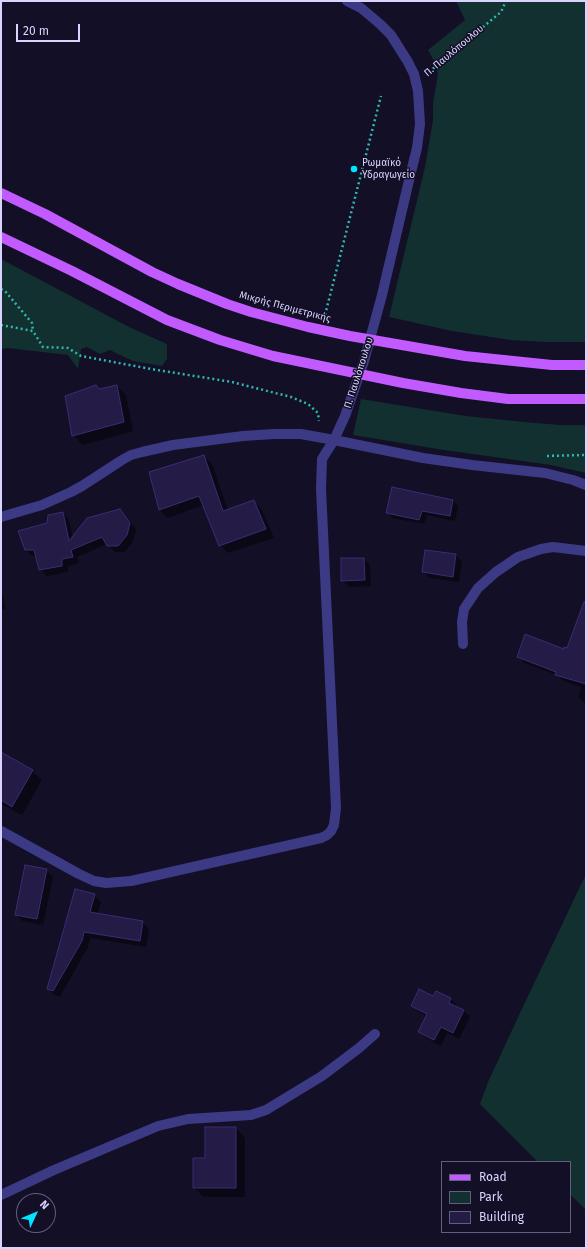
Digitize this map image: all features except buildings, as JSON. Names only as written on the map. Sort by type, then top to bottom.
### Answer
[{"type":"main road","name":"Μικρής Περιμετρικής","points":[[1,193],[45,214],[152,272],[227,304],[251,312],[322,330],[472,357],[552,365],[586,365]]},
{"type":"main road","points":[[1,237],[72,271],[167,320],[220,340],[273,356],[403,383],[461,393],[508,398],[586,399]]},
{"type":"street","points":[[347,1],[370,15],[390,35],[408,62],[416,82]]},
{"type":"street","name":"Π. Παυλόπουλου","points":[[1,831],[79,874],[94,881],[106,883],[131,881],[321,838],[331,831],[336,819],[336,808],[321,489],[322,459],[334,440],[345,416],[364,361],[382,295],[417,148],[420,124],[419,100],[416,82]]},
{"type":"street","points":[[1,517],[42,504],[71,492],[131,455],[173,445],[243,436],[274,434],[301,434],[423,458],[545,473],[586,485]]},
{"type":"street","points":[[463,644],[462,622],[464,609],[478,588],[496,572],[518,557],[541,548],[553,547],[586,551]]},
{"type":"street","points":[[1,1195],[90,1154],[158,1126],[188,1119],[251,1115],[266,1110],[322,1076],[375,1034]]},
{"type":"path","name":"Π. Παυλόπουλου","points":[[416,82],[501,12],[506,1]]},
{"type":"path","points":[[322,330],[381,96]]},
{"type":"path","points":[[1,289],[5,291],[32,323],[33,331],[43,347],[68,348],[80,356],[232,382],[291,397],[308,404]]},
{"type":"path","points":[[1,325],[33,331]]},
{"type":"green space","points":[[456,1],[586,1],[586,342],[511,340],[452,331],[389,317],[425,167],[433,120],[433,103],[438,74],[434,61],[428,50],[465,20]]},
{"type":"green space","points":[[1,259],[131,328],[167,344],[167,359],[162,366],[133,361],[110,350],[100,354],[87,347],[81,349],[78,369],[68,355],[8,348],[1,349]]},
{"type":"green space","points":[[361,399],[466,416],[560,425],[586,425],[586,473],[551,465],[353,435]]},
{"type":"green space","points":[[586,874],[586,1210],[571,1195],[571,1161],[537,1161],[480,1104],[488,1082]]},
{"type":"place","name":"Ρωμαϊκό Υδραγωγείο","points":[[354,169]]}]
